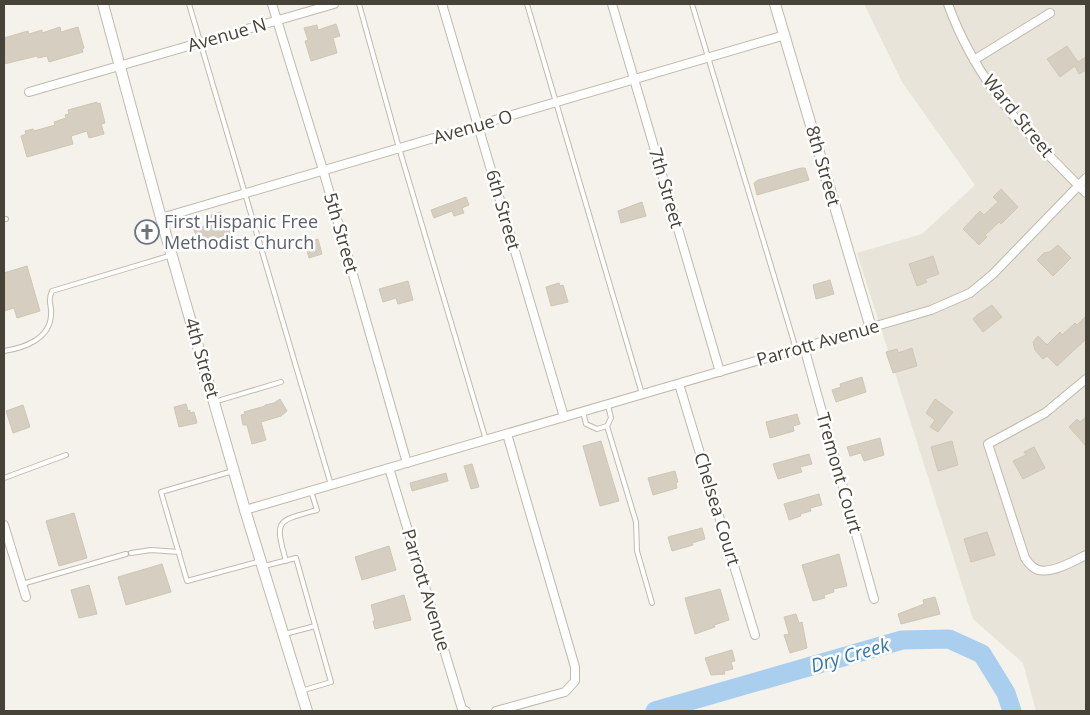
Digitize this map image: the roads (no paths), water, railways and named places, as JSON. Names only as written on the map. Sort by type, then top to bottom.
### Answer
[{"type":"street","name":"4th Street","points":[[103,4],[161,218],[245,510],[307,711]]},
{"type":"street","name":"5th Street","points":[[272,4],[323,170],[407,463]]},
{"type":"street","name":"Avenue N","points":[[29,92],[334,4]]},
{"type":"street","name":"6th Street","points":[[442,4],[564,417]]},
{"type":"street","name":"7th Street","points":[[612,4],[720,372]]},
{"type":"street","name":"8th Street","points":[[775,4],[871,328]]},
{"type":"street","name":"Ward Street","points":[[948,4],[974,60],[993,91],[1018,122],[1086,193]]},
{"type":"street","points":[[974,60],[1050,13]]},
{"type":"street","name":"Avenue O","points":[[161,218],[784,35]]},
{"type":"street","name":"Parrott Avenue","points":[[245,510],[931,310],[970,293],[993,274],[1086,178]]},
{"type":"street","name":"Tremont Court","points":[[800,348],[874,599]]},
{"type":"street","points":[[1086,379],[1044,413],[988,444],[1025,558],[1034,569],[1042,571],[1054,569],[1086,555]]},
{"type":"street","name":"Chelsea Court","points":[[679,384],[755,635]]},
{"type":"street","points":[[496,711],[565,692],[575,681],[575,667],[507,434]]},
{"type":"street","name":"Parrott Avenue","points":[[389,468],[462,708],[466,711]]},
{"type":"street","points":[[4,525],[26,597]]},
{"type":"lane","points":[[189,4],[331,485]]},
{"type":"lane","points":[[358,4],[486,440]]},
{"type":"lane","points":[[527,4],[642,394]]},
{"type":"lane","points":[[692,4],[800,348]]},
{"type":"lane","points":[[4,351],[34,341],[47,330],[51,314],[48,298],[52,291],[172,255]]},
{"type":"lane","points":[[214,402],[281,382]]},
{"type":"lane","points":[[608,404],[611,418],[608,426],[636,522],[637,551],[652,604]]},
{"type":"lane","points":[[583,412],[586,424],[597,429],[608,426]]},
{"type":"lane","points":[[4,478],[66,455]]},
{"type":"lane","points":[[234,471],[162,492],[187,581],[296,558],[331,682],[300,691]]},
{"type":"lane","points":[[286,560],[278,534],[279,529],[285,520],[317,510],[311,491]]},
{"type":"lane","points":[[22,584],[129,553],[151,550],[179,552]]},
{"type":"lane","points":[[283,635],[315,626]]},
{"type":"waterway","name":"Dry Creek","points":[[655,711],[902,640],[949,639],[982,654],[1006,693],[1012,711]]},
{"type":"place","name":"First Hispanic Free Methodist Church","points":[[147,232]]}]
